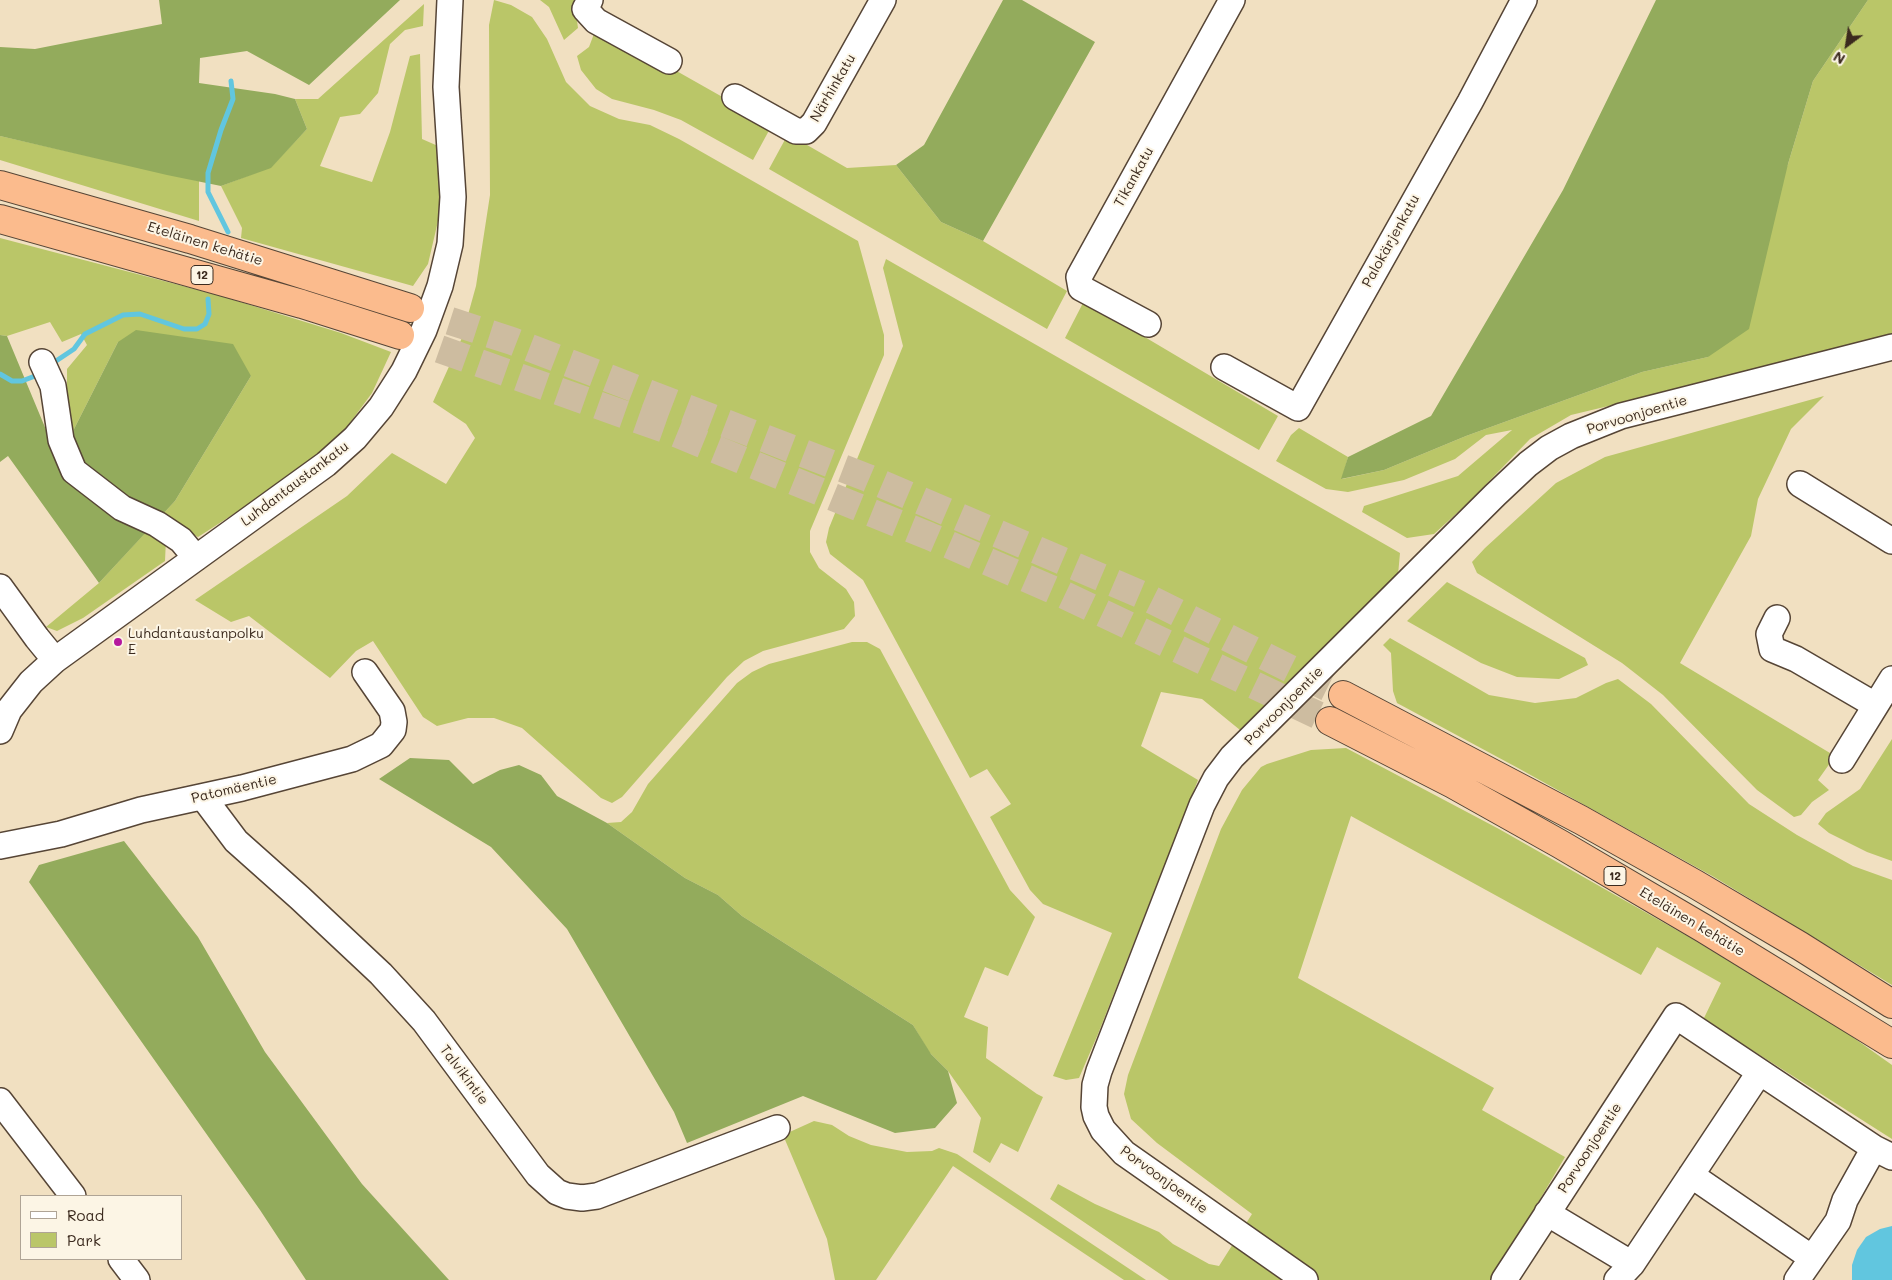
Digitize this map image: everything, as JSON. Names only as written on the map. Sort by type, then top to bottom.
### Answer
[{"type":"highway","name":"Eteläinen kehätie","points":[[6,186],[190,239],[410,308]]},
{"type":"highway","name":"12","points":[[2,219],[302,304],[400,335]]},
{"type":"highway","name":"12","points":[[1343,695],[1581,820],[1695,884],[1800,946],[1892,1004]]},
{"type":"highway","name":"Eteläinen kehätie","points":[[1330,720],[1453,784],[1560,844],[1719,937],[1892,1044]]},
{"type":"street","name":"Luhdantaustankatu","points":[[0,731],[9,710],[31,682],[56,660],[326,464],[355,438],[381,407],[404,371],[424,330],[440,286],[450,244],[453,188],[446,87],[450,0]]},
{"type":"street","points":[[590,0],[585,9],[596,21],[669,62]]},
{"type":"street","name":"Närhinkatu","points":[[735,97],[796,131],[806,131],[814,123],[883,0]]},
{"type":"street","name":"Tikankatu","points":[[1148,324],[1081,288],[1078,277],[1232,0]]},
{"type":"street","name":"Palokärjenkatu","points":[[1224,367],[1298,408],[1470,102],[1524,0]]},
{"type":"street","points":[[2,219],[6,186]]},
{"type":"street","name":"Porvoonjoentie","points":[[1306,1280],[1124,1153],[1103,1130],[1094,1107],[1099,1071],[1202,805],[1216,778],[1232,758],[1495,495],[1528,464],[1549,448],[1571,436],[1621,416],[1892,347]]},
{"type":"street","points":[[42,362],[53,386],[61,440],[74,471],[122,508],[158,524],[181,540],[196,558]]},
{"type":"street","points":[[1800,484],[1892,541]]},
{"type":"street","points":[[0,587],[37,638],[56,660]]},
{"type":"street","points":[[1777,618],[1769,634],[1772,649],[1796,659],[1875,705]]},
{"type":"street","name":"Patomäentie","points":[[0,846],[61,834],[141,810],[203,797],[352,759],[381,745],[393,730],[392,711],[365,672]]},
{"type":"street","points":[[1842,760],[1892,680]]},
{"type":"street","name":"Talvikintie","points":[[203,797],[236,841],[381,974],[424,1020],[538,1175],[557,1192],[567,1196],[582,1198],[597,1196],[777,1128]]},
{"type":"street","name":"Porvoonjoentie","points":[[1504,1280],[1676,1016],[1759,1073]]},
{"type":"street","points":[[1547,1213],[1624,1272],[1759,1073],[1883,1153],[1845,1200],[1838,1221],[1797,1280]]},
{"type":"street","points":[[0,1101],[72,1195]]},
{"type":"street","points":[[1691,1175],[1812,1258]]},
{"type":"street","points":[[122,1260],[137,1280]]},
{"type":"green space","points":[[159,0],[400,0],[309,85],[247,51],[200,58],[199,83],[275,94],[295,99],[307,129],[271,168],[221,186],[0,136],[0,47],[35,49],[162,24]]},
{"type":"green space","points":[[494,0],[511,5],[532,17],[547,39],[566,82],[590,106],[619,119],[650,125],[679,139],[858,241],[884,335],[884,355],[810,531],[810,552],[819,568],[846,589],[854,602],[855,616],[844,629],[763,651],[744,661],[727,677],[622,797],[612,803],[601,798],[522,728],[494,718],[468,718],[437,726],[423,717],[373,641],[356,651],[330,678],[249,616],[231,622],[195,600],[347,496],[392,453],[446,484],[475,438],[466,424],[433,402],[461,340],[476,286],[490,195],[489,25]]},
{"type":"green space","points":[[540,0],[577,0],[575,6],[578,28],[564,40],[549,7]]},
{"type":"green space","points":[[1003,0],[1022,0],[1095,42],[983,241],[941,222],[896,165],[924,145]]},
{"type":"green space","points":[[1656,0],[1868,0],[1813,81],[1788,164],[1749,329],[1708,357],[1642,372],[1466,436],[1384,470],[1341,479],[1348,457],[1431,416],[1563,190]]},
{"type":"green space","points":[[1868,0],[1892,0],[1892,338],[1571,415],[1530,439],[1468,503],[1434,534],[1407,538],[1362,512],[1364,506],[1458,476],[1512,430],[1486,435],[1455,459],[1404,480],[1348,492],[1326,489],[1276,461],[1291,435],[1299,428],[1348,457],[1342,479],[1384,470],[1466,436],[1642,372],[1708,357],[1788,164],[1813,81]]},
{"type":"green space","points":[[424,4],[423,26],[405,30],[390,44],[378,93],[360,114],[340,117],[320,166],[372,182],[390,132],[410,56],[420,54],[422,139],[438,146],[442,204],[428,264],[413,286],[241,238],[242,228],[221,186],[271,167],[307,129],[295,99],[318,99]]},
{"type":"green space","points":[[597,26],[772,125],[753,160],[681,120],[654,110],[612,99],[596,89],[581,70],[577,56],[589,47]]},
{"type":"green space","points":[[788,134],[847,168],[896,165],[941,222],[983,241],[1067,291],[1047,329],[769,169]]},
{"type":"green space","points":[[0,136],[199,181],[199,221],[0,160]]},
{"type":"green space","points":[[0,238],[221,296],[341,333],[391,352],[372,393],[341,435],[291,477],[198,537],[160,517],[175,501],[251,376],[118,342],[71,435],[67,414],[67,369],[87,345],[81,334],[62,342],[50,322],[7,336],[0,335]]},
{"type":"green space","points":[[886,259],[1400,553],[1398,575],[1240,730],[1202,699],[1161,692],[1141,746],[1198,780],[1079,1078],[1066,1080],[1053,1076],[1112,933],[1043,904],[1030,890],[990,817],[1011,804],[987,769],[970,778],[863,580],[830,554],[826,542],[829,528],[903,346],[883,268]]},
{"type":"green space","points":[[1084,301],[1278,416],[1259,450],[1065,338]]},
{"type":"green space","points":[[136,330],[233,344],[251,376],[175,501],[99,583],[8,456],[0,462],[0,335],[7,336],[54,449],[71,435],[118,342]]},
{"type":"green space","points":[[1824,396],[1791,429],[1758,499],[1751,536],[1680,663],[1835,756],[1818,780],[1829,790],[1812,802],[1801,815],[1794,817],[1757,790],[1663,695],[1622,663],[1477,573],[1472,562],[1556,483],[1605,457]]},
{"type":"green space","points":[[146,532],[166,539],[165,561],[83,618],[57,631],[46,627],[99,583]]},
{"type":"green space","points":[[1447,582],[1585,658],[1588,665],[1559,679],[1517,677],[1481,663],[1407,621]]},
{"type":"green space","points":[[1390,638],[1489,695],[1535,703],[1576,698],[1618,679],[1651,704],[1749,804],[1797,835],[1853,866],[1892,880],[1892,985],[1714,877],[1397,703],[1393,691],[1391,653],[1383,645]]},
{"type":"green space","points":[[852,642],[867,642],[880,649],[1010,890],[1035,917],[1008,976],[985,967],[964,1017],[988,1027],[986,1058],[1043,1097],[1018,1152],[1001,1143],[990,1163],[973,1152],[981,1118],[948,1071],[929,1052],[913,1025],[742,916],[718,895],[685,878],[607,823],[621,822],[632,812],[648,784],[737,683],[752,672],[769,664]]},
{"type":"green space","points":[[1892,739],[1892,861],[1867,852],[1829,833],[1818,824],[1826,813],[1860,789]]},
{"type":"green space","points":[[1346,748],[1499,829],[1689,937],[1837,1026],[1892,1065],[1892,1139],[1704,1018],[1721,983],[1657,947],[1641,975],[1351,816],[1298,978],[1494,1088],[1482,1110],[1565,1157],[1492,1280],[1169,1280],[1050,1199],[1058,1184],[1095,1204],[1159,1232],[1173,1244],[1209,1264],[1219,1266],[1252,1214],[1157,1143],[1131,1119],[1124,1094],[1128,1075],[1221,829],[1242,790],[1261,767],[1267,764],[1311,750]]},
{"type":"green space","points":[[410,758],[449,760],[473,784],[500,770],[519,765],[541,775],[557,796],[607,823],[685,878],[718,895],[742,916],[913,1025],[931,1054],[948,1071],[957,1103],[935,1128],[895,1133],[803,1096],[687,1143],[674,1112],[567,929],[491,847],[379,779]]},
{"type":"green space","points":[[124,841],[198,937],[265,1052],[362,1184],[449,1280],[306,1280],[260,1210],[29,882],[39,865]]},
{"type":"green space","points":[[814,1121],[832,1125],[849,1136],[871,1145],[907,1152],[932,1151],[939,1148],[957,1154],[1146,1280],[1124,1280],[953,1166],[876,1280],[835,1280],[827,1239],[783,1135]]},
{"type":"water","points":[[1892,1226],[1892,1280],[1852,1280],[1852,1265],[1857,1250],[1866,1237],[1880,1229]]},
{"type":"waterway","points":[[228,232],[208,192],[208,173],[233,99],[231,81]]},
{"type":"waterway","points":[[56,361],[74,349],[85,334],[123,315],[140,314],[184,329],[197,329],[205,324],[209,314],[208,299]]},
{"type":"waterway","points":[[0,374],[12,381],[22,381],[35,376]]},
{"type":"tunnel","points":[[410,308],[512,341],[868,478],[1142,595],[1343,695]]},
{"type":"tunnel","points":[[400,335],[668,430],[929,536],[1060,593],[1330,721]]},
{"type":"place","name":"Luhdantaustanpolku E","points":[[118,642]]}]
